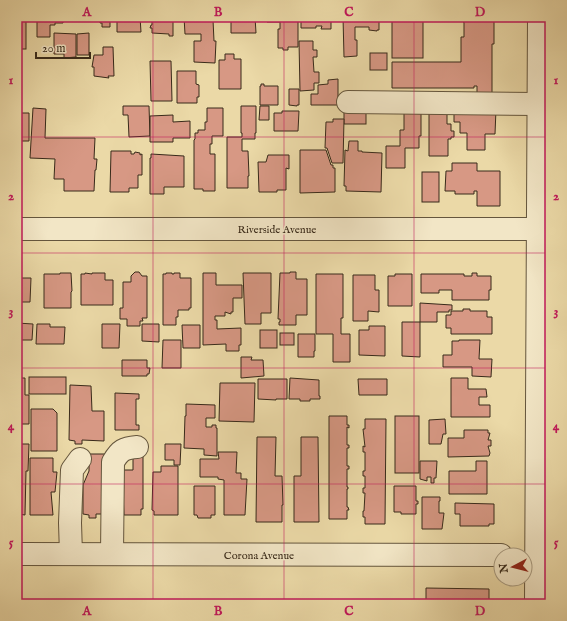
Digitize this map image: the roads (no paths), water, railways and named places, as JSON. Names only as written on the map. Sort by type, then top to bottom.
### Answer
[{"type":"street","points":[[531,547],[543,381],[544,265],[538,104],[539,17]]},
{"type":"street","points":[[348,102],[538,104]]},
{"type":"street","name":"Riverside Avenue","points":[[17,229],[542,216]]},
{"type":"street","points":[[112,554],[113,462],[118,453],[126,448],[137,447]]},
{"type":"street","points":[[71,554],[70,523],[72,470],[80,459]]},
{"type":"street","name":"Corona Avenue","points":[[17,554],[493,555]]},
{"type":"street","points":[[533,580],[536,604]]}]
